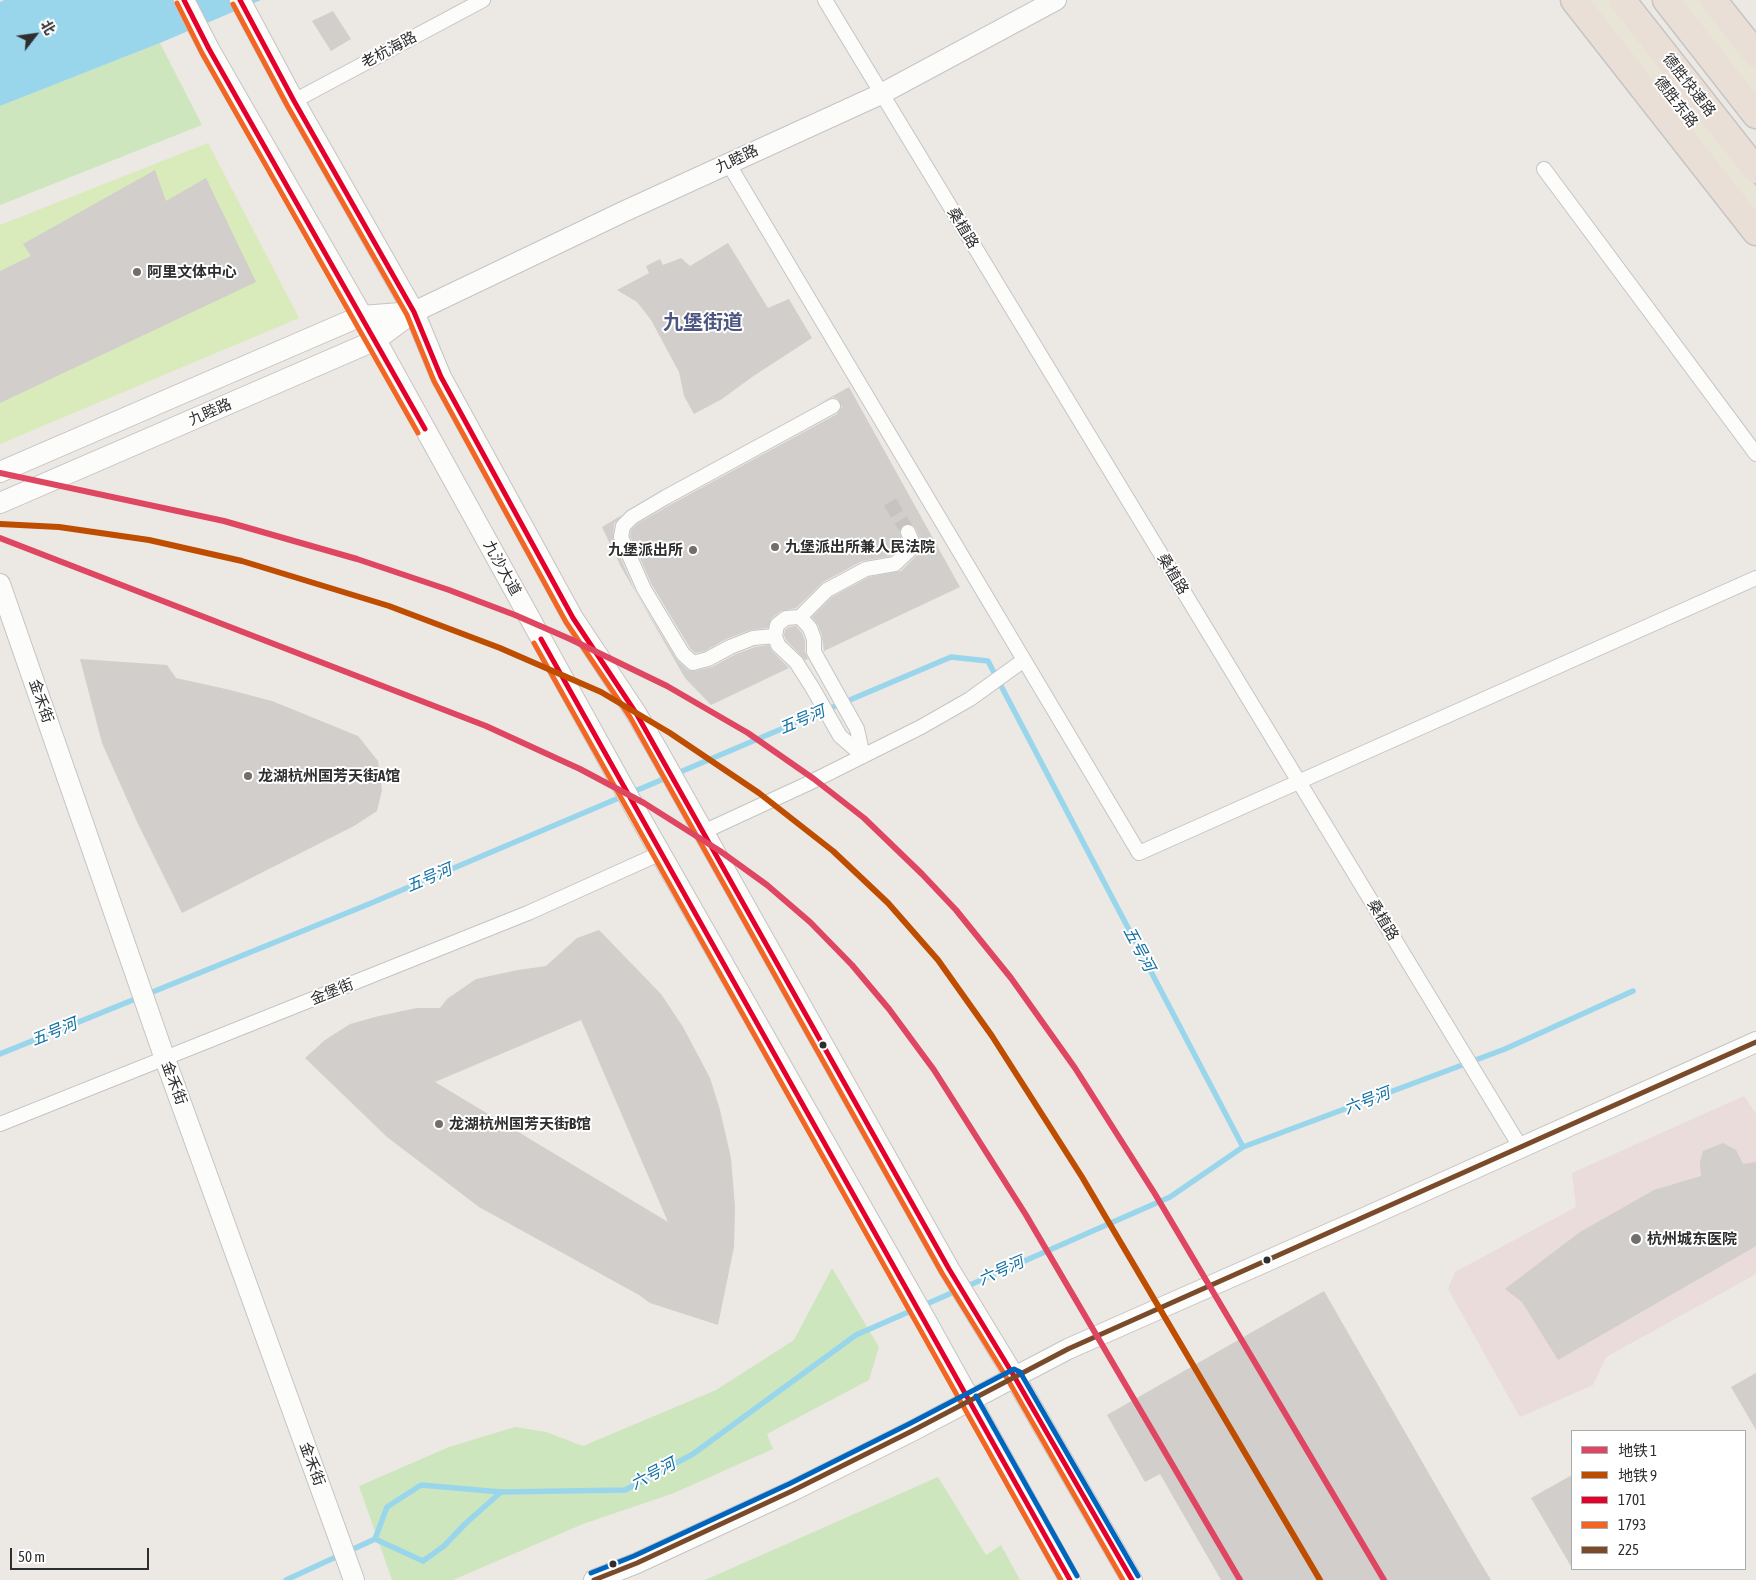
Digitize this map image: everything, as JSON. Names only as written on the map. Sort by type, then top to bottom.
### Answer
[{"type":"highway","points":[[1574,0],[1756,232]]},
{"type":"highway","name":"德胜快速路","points":[[1622,0],[1756,170]]},
{"type":"highway","points":[[1666,0],[1756,114]]},
{"type":"highway","points":[[1713,0],[1756,54]]},
{"type":"main road","name":"德胜东路","points":[[1596,0],[1756,204]]},
{"type":"main road","points":[[1691,0],[1756,82]]},
{"type":"street","name":"九沙大道","points":[[184,0],[209,49],[376,340],[637,812],[924,1317],[1070,1580]]},
{"type":"street","name":"老杭海路","points":[[294,101],[483,0]]},
{"type":"street","name":"桑植路","points":[[825,0],[1521,1148]]},
{"type":"street","name":"九睦路","points":[[0,503],[376,340],[414,312],[625,211],[881,94],[1056,0]]},
{"type":"street","points":[[242,4],[294,101],[414,312],[442,378],[569,609],[636,713],[949,1270],[1014,1376],[1132,1580]]},
{"type":"street","points":[[728,163],[1139,853],[1756,578]]},
{"type":"street","points":[[1544,169],[1756,454]]},
{"type":"street","name":"九睦路","points":[[0,472],[361,316],[414,312]]},
{"type":"street","points":[[775,636],[753,638],[730,647],[708,659],[693,663],[683,654],[644,589],[621,537],[622,526],[632,517],[666,497],[833,406]]},
{"type":"street","points":[[863,756],[840,736],[796,662],[778,644],[775,636],[777,625],[786,618],[800,617],[827,590],[866,569],[895,564],[914,546],[908,532]]},
{"type":"street","name":"金禾街","points":[[0,584],[150,1017],[352,1574]]},
{"type":"street","points":[[800,617],[810,628],[814,639],[814,652],[858,729],[863,756]]},
{"type":"street","points":[[703,832],[921,727],[970,699],[1024,660]]},
{"type":"street","name":"金堡街","points":[[0,1124],[528,913],[661,853]]},
{"type":"street","points":[[594,1580],[637,1563],[792,1491],[1068,1348],[1756,1042]]},
{"type":"shaded area","name":"杭州城东医院","points":[[1744,1096],[1756,1114],[1756,1274],[1606,1357],[1593,1385],[1520,1417],[1448,1289],[1455,1272],[1576,1207],[1572,1173]]},
{"type":"green space","points":[[160,43],[202,125],[0,205],[0,106]]},
{"type":"green space","name":"阿里文体中心","points":[[208,143],[299,318],[0,444],[0,225]]},
{"type":"green space","points":[[832,1268],[879,1347],[869,1380],[767,1434],[773,1449],[674,1493],[583,1524],[453,1580],[392,1580],[359,1486],[449,1447],[515,1427],[546,1432],[583,1446],[716,1390],[794,1340]]},
{"type":"green space","points":[[938,1477],[986,1555],[1001,1545],[1020,1580],[705,1580]]},
{"type":"water","points":[[4,0],[261,0],[160,43],[0,106],[0,2]]},
{"type":"building","points":[[333,11],[351,39],[331,51],[312,21]]},
{"type":"building","name":"阿里文体中心","points":[[155,170],[166,201],[206,178],[256,282],[0,403],[0,271],[31,256],[23,244]]},
{"type":"building","points":[[728,243],[768,308],[789,299],[812,338],[722,399],[694,414],[684,396],[679,372],[651,320],[637,302],[617,290],[649,273],[646,266],[660,259],[663,265],[681,258],[690,266]]},
{"type":"building","name":"九堡派出所兼人民法院","points":[[849,387],[960,587],[824,651],[822,636],[818,625],[812,617],[832,597],[869,577],[901,571],[920,552],[922,543],[916,529],[913,525],[905,524],[899,531],[904,544],[891,556],[862,561],[823,582],[796,608],[781,611],[772,618],[768,628],[750,630],[726,639],[705,651],[695,653],[690,648],[652,585],[630,536],[631,530],[637,524],[670,505],[837,414],[842,407],[838,399],[833,397],[820,403]]},
{"type":"building","points":[[622,515],[614,524],[613,541],[636,593],[677,660],[688,670],[695,671],[712,667],[734,655],[755,647],[769,645],[772,651],[789,668],[711,705],[685,678],[621,567],[602,527]]},
{"type":"building","points":[[796,626],[802,633],[805,641],[805,652],[808,659],[805,660],[786,640],[784,635],[785,630],[789,627]]},
{"type":"building","name":"龙湖杭州国芳天街A馆","points":[[80,659],[167,665],[176,678],[272,701],[358,736],[378,761],[382,790],[377,811],[354,826],[182,913],[138,824],[102,743]]},
{"type":"building","name":"龙湖杭州国芳天街B馆","points":[[599,930],[661,994],[683,1027],[710,1078],[720,1110],[731,1158],[735,1207],[734,1247],[718,1325],[650,1303],[639,1295],[479,1207],[387,1137],[305,1058],[325,1040],[350,1024],[417,1008],[440,1008],[447,999],[476,979],[546,966],[577,938]],"holes":[[[581,1020],[668,1222],[435,1082]]]},
{"type":"building","points":[[1723,1143],[1736,1150],[1743,1164],[1756,1162],[1756,1246],[1558,1360],[1522,1302],[1505,1289],[1580,1232],[1654,1190],[1701,1176],[1700,1162],[1703,1151]]},
{"type":"building","points":[[1324,1291],[1491,1580],[1221,1580],[1160,1474],[1145,1482],[1107,1415]]},
{"type":"building","points":[[1756,1373],[1756,1430],[1731,1387]]},
{"type":"building","points":[[1571,1476],[1571,1566],[1531,1498]]},
{"type":"waterway","name":"五号河","points":[[0,1054],[369,904],[951,657],[988,661],[1243,1147]]},
{"type":"waterway","name":"六号河","points":[[286,1580],[375,1539],[387,1507],[421,1485],[501,1492],[625,1490],[693,1454],[856,1335],[1170,1197],[1243,1147],[1505,1049],[1633,991]]},
{"type":"waterway","points":[[375,1539],[423,1561],[444,1546],[465,1524],[501,1492]]},
{"type":"tunnel","points":[[890,502],[908,532]]},
{"type":"metro line","name":"1","points":[[0,473],[224,521],[357,559],[449,590],[515,615],[570,639],[667,686],[748,733],[814,779],[864,818],[956,910],[1011,978],[1075,1068],[1155,1194],[1384,1580]]},
{"type":"metro line","name":"9","points":[[0,524],[59,527],[149,540],[242,561],[389,606],[500,648],[601,692],[670,733],[759,793],[833,851],[888,903],[938,960],[992,1036],[1082,1177],[1320,1580]]},
{"type":"metro line","name":"1","points":[[0,538],[486,726],[580,769],[644,803],[720,851],[767,885],[810,922],[852,965],[889,1009],[934,1070],[1026,1215],[1240,1580]]},
{"type":"transit line","name":"1701","points":[[184,0],[209,49],[425,429]]},
{"type":"transit line","name":"1701","points":[[240,0],[294,101],[414,312],[441,377],[573,618],[636,713],[949,1269],[1014,1376],[1132,1580]]},
{"type":"transit line","name":"1793","points":[[177,3],[202,53],[418,433]]},
{"type":"transit line","name":"1793","points":[[233,4],[287,105],[407,315],[434,381],[566,622],[630,717],[942,1273],[1008,1380],[1123,1580]]},
{"type":"transit line","name":"1701","points":[[541,639],[1070,1580]]},
{"type":"transit line","name":"1793","points":[[534,643],[1061,1580]]},
{"type":"transit line","name":"225","points":[[594,1580],[637,1563],[792,1491],[912,1431],[1068,1349],[1756,1042]]},
{"type":"transit line","points":[[591,1573],[634,1556],[789,1484],[1014,1369],[1020,1372],[1138,1576]]},
{"type":"transit line","points":[[976,1396],[1077,1576]]},
{"type":"place","name":"阿里文体中心","points":[[137,272]]},
{"type":"place","name":"九堡派出所兼人民法院","points":[[775,547]]},
{"type":"place","name":"九堡派出所","points":[[693,550]]},
{"type":"place","name":"龙湖杭州国芳天街A馆","points":[[248,776]]},
{"type":"place","name":"龙湖杭州国芳天街B馆","points":[[439,1124]]},
{"type":"place","name":"杭州城东医院","points":[[1636,1239]]},
{"type":"district","name":"九堡街道","points":[[703,323]]}]
